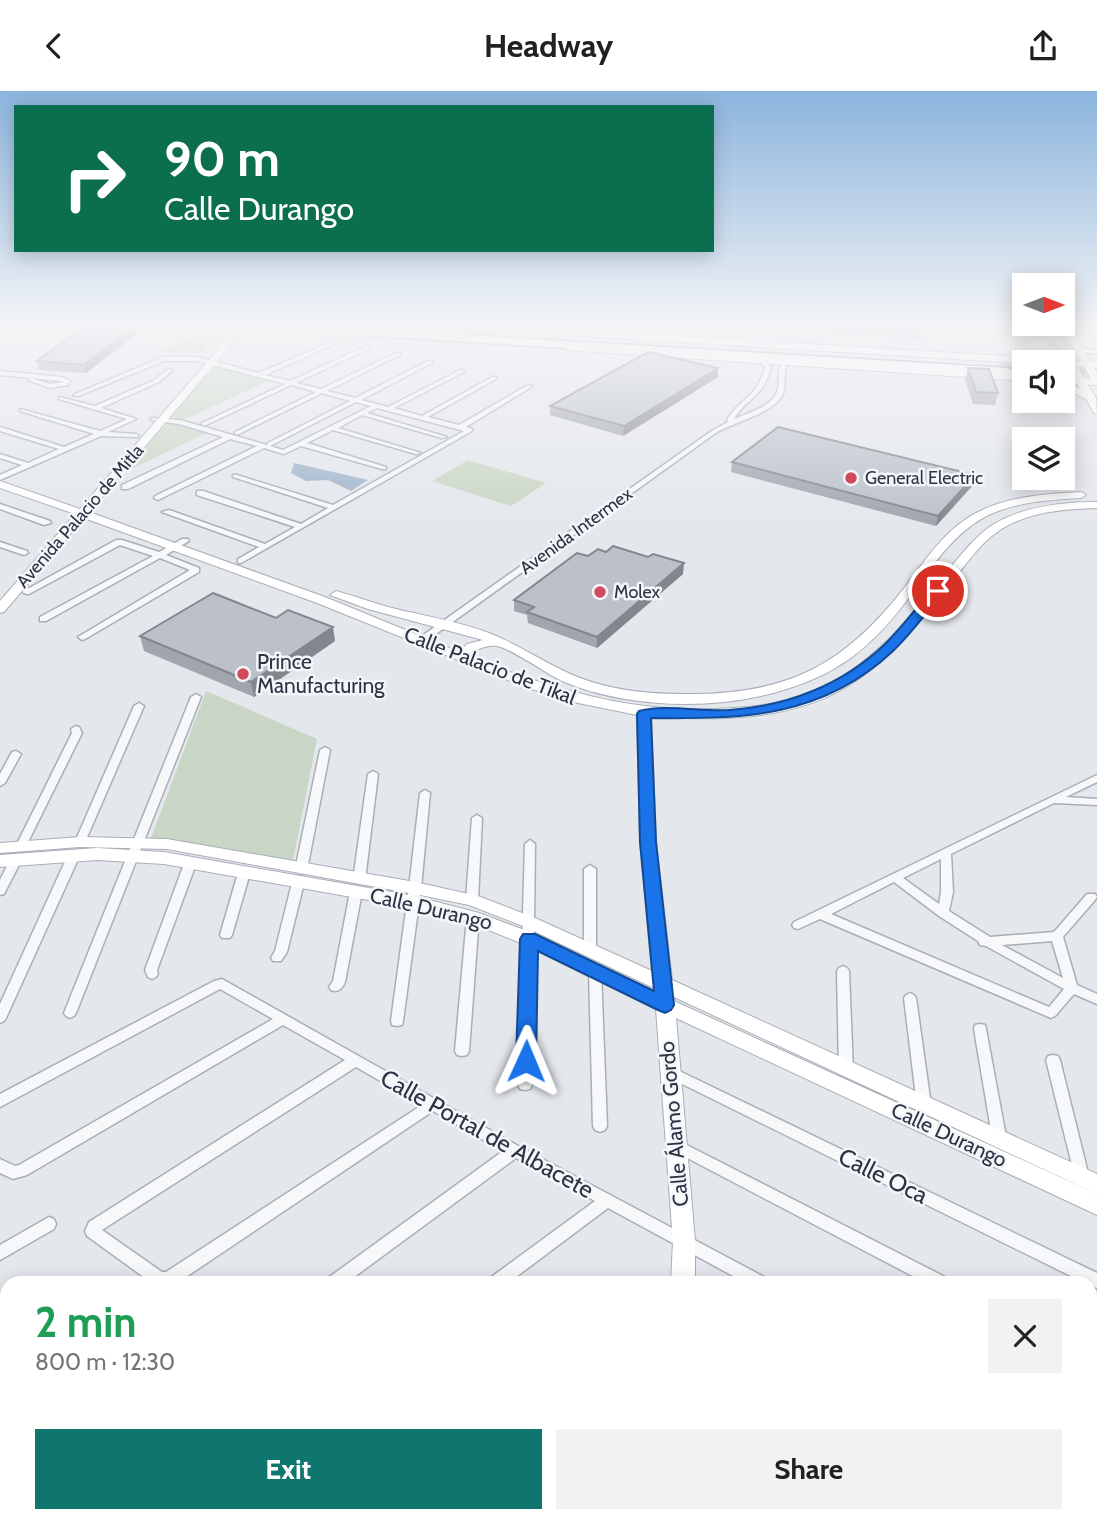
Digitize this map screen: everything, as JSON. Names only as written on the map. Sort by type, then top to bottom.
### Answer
[{"type":"street","points":[[76,395],[86,391]]},
{"type":"street","points":[[95,408],[135,391]]},
{"type":"street","name":"Avenida Palacio de Mitla","points":[[0,593],[80,508],[182,391]]},
{"type":"street","points":[[204,424],[274,391]]},
{"type":"street","points":[[237,433],[324,391],[470,430],[241,561]]},
{"type":"street","points":[[270,444],[373,391]]},
{"type":"street","points":[[390,408],[423,391]]},
{"type":"street","points":[[424,417],[471,391]]},
{"type":"street","points":[[461,427],[522,391]]},
{"type":"street","name":"Avenida Intermex","points":[[422,640],[730,420],[757,391]]},
{"type":"street","name":"Avenida Intermex","points":[[730,420],[763,408],[778,398],[781,391]]},
{"type":"street","points":[[1078,391],[1091,398]]},
{"type":"street","points":[[1087,391],[1097,411]]},
{"type":"street","points":[[1,478],[134,418],[61,398]]},
{"type":"street","points":[[158,419],[280,452],[302,444],[378,405]]},
{"type":"street","points":[[23,410],[102,434],[136,436]]},
{"type":"street","points":[[361,413],[444,437]]},
{"type":"street","name":"Avenida Palacio de Mitla","points":[[0,609],[136,436],[158,419]]},
{"type":"street","points":[[332,428],[418,453]]},
{"type":"street","points":[[0,429],[64,449]]},
{"type":"street","points":[[125,487],[228,437]]},
{"type":"street","points":[[302,444],[384,468]]},
{"type":"street","points":[[158,498],[261,447]]},
{"type":"street","points":[[0,456],[28,465]]},
{"type":"street","points":[[235,476],[334,508]]},
{"type":"street","name":"Calle Palacio de Tikal","points":[[1,478],[180,543],[422,640],[467,661],[556,694],[644,714],[730,714],[798,702],[841,684],[888,648],[981,541],[999,526],[1054,508],[1097,505]]},
{"type":"street","points":[[200,493],[301,526]]},
{"type":"street","name":"Calle Palacio de Tikal","points":[[180,543],[241,561],[366,606],[446,625],[500,642],[582,684],[642,695],[705,698],[791,684],[829,667],[864,639],[899,602],[959,529],[971,521],[1016,503],[1054,497],[1097,495]]},
{"type":"street","points":[[0,506],[47,523]]},
{"type":"street","points":[[166,512],[266,547]]},
{"type":"street","points":[[26,591],[116,543],[125,543],[195,570],[82,637]]},
{"type":"street","points":[[43,619],[180,543]]},
{"type":"street","points":[[0,544],[24,553]]},
{"type":"street","points":[[864,639],[888,648]]},
{"type":"street","points":[[467,661],[465,653],[468,649],[476,645],[500,642]]},
{"type":"street","points":[[70,1013],[196,697]]},
{"type":"street","points":[[0,1018],[139,712],[139,706]]},
{"type":"street","name":"Calle Álamo Gordo","points":[[644,714],[648,842],[665,1005],[668,1071],[684,1241],[683,1276]]},
{"type":"street","points":[[0,891],[12,855],[77,733],[76,729]]},
{"type":"street","points":[[277,958],[281,952],[299,876],[325,750]]},
{"type":"street","points":[[0,783],[16,754]]},
{"type":"street","points":[[335,988],[339,982],[357,886],[373,774]]},
{"type":"street","points":[[798,925],[897,879],[1097,778]]},
{"type":"street","points":[[397,1021],[425,793]]},
{"type":"street","points":[[1053,800],[1097,802]]},
{"type":"street","points":[[462,1051],[477,818]]},
{"type":"street","points":[[526,1085],[530,844]]},
{"type":"street","name":"Calle Durango","points":[[0,848],[12,855],[77,848],[209,851],[299,876],[414,895],[472,909],[590,951],[662,984],[846,1079],[924,1105],[1097,1205]]},
{"type":"street","name":"Calle Durango","points":[[138,848],[190,864],[244,873],[299,876]]},
{"type":"street","points":[[943,913],[947,892],[946,854]]},
{"type":"street","points":[[152,975],[151,970],[190,864]]},
{"type":"street","points":[[590,869],[590,951]]},
{"type":"street","points":[[226,936],[244,873]]},
{"type":"street","points":[[897,879],[984,942],[1097,999]]},
{"type":"street","points":[[984,942],[1057,936],[1091,897]]},
{"type":"street","points":[[822,915],[1047,1013],[1054,1013],[1072,988]]},
{"type":"street","name":"Calle Durango","points":[[529,931],[595,971],[665,1005],[846,1079],[1001,1150],[1090,1181]]},
{"type":"street","points":[[1057,936],[1072,988]]},
{"type":"street","points":[[595,971],[600,1126]]},
{"type":"street","points":[[843,971],[846,1079]]},
{"type":"street","name":"Calle Portal de Albacete","points":[[0,1101],[215,986],[227,986],[432,1105],[748,1276]]},
{"type":"street","points":[[910,997],[924,1105]]},
{"type":"street","points":[[0,1165],[13,1173],[22,1171],[283,1020]]},
{"type":"street","points":[[980,1029],[1001,1150]]},
{"type":"street","points":[[1053,1060],[1090,1181]]},
{"type":"street","points":[[155,1276],[92,1231],[94,1227],[356,1061]]},
{"type":"street","name":"Calle Oca","points":[[668,1071],[1087,1276]]},
{"type":"street","points":[[174,1276],[432,1105]]},
{"type":"street","points":[[675,1145],[928,1276]]},
{"type":"street","points":[[343,1276],[515,1151]]},
{"type":"street","points":[[505,1276],[607,1201]]},
{"type":"street","points":[[3,1248],[49,1224]]},
{"type":"green space","points":[[193,391],[247,391],[183,420],[169,416]]},
{"type":"green space","points":[[172,423],[206,433],[121,474],[164,425]]},
{"type":"green space","points":[[468,460],[546,483],[511,506],[432,481]]},
{"type":"green space","points":[[206,691],[317,739],[293,860],[289,863],[151,838]]},
{"type":"water","points":[[294,463],[368,480],[351,491],[328,480],[306,481],[291,473]]},
{"type":"building","points":[[578,391],[681,391],[624,426],[550,406]]},
{"type":"building","points":[[997,391],[998,393],[976,392]]},
{"type":"building","name":"General Electric","points":[[778,427],[975,475],[938,516],[732,462]]},
{"type":"building","name":"Molex","points":[[613,546],[648,557],[653,554],[684,563],[597,637],[527,612],[534,607],[514,600],[577,553],[588,556],[598,549],[606,552]]},
{"type":"building","name":"Prince Manufacturing","points":[[213,593],[276,618],[288,610],[333,627],[251,682],[140,636]]},
{"type":"place","name":"General Electric","points":[[851,478]]},
{"type":"place","name":"Molex","points":[[600,592]]},
{"type":"place","name":"Prince Manufacturing","points":[[243,674]]},
{"type":"route","points":[[526,1061],[529,939],[665,1005],[648,842],[644,714],[730,714],[772,708],[820,695],[866,667],[888,648],[938,591]]}]
